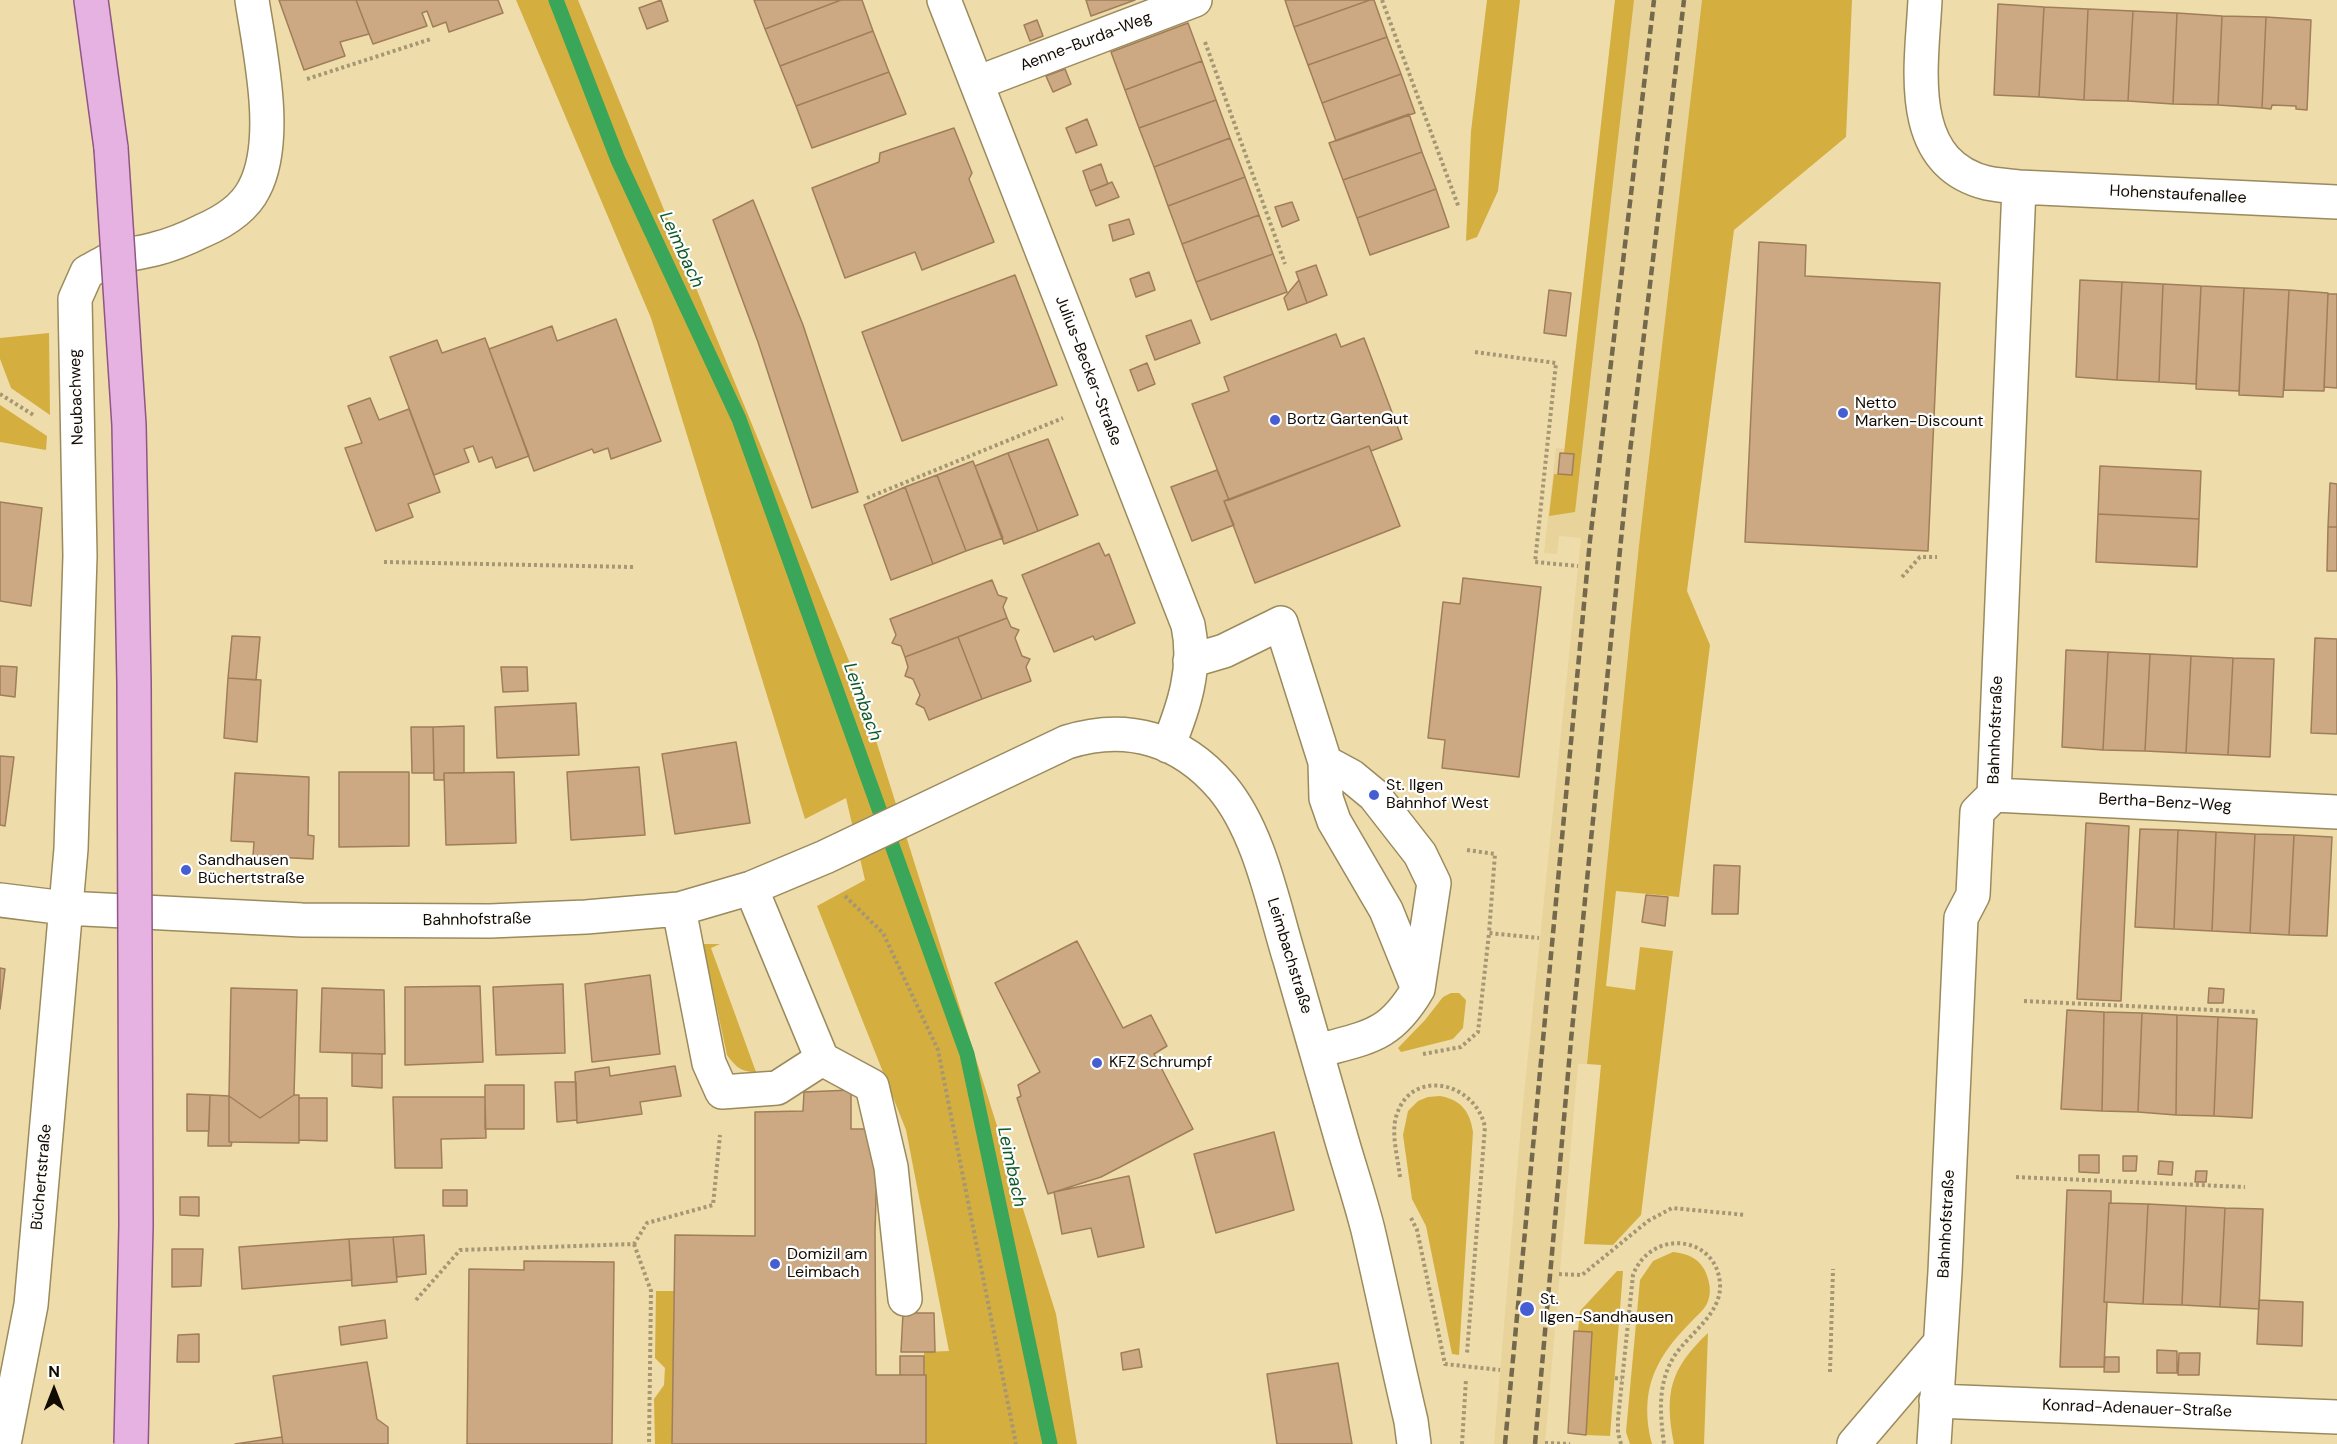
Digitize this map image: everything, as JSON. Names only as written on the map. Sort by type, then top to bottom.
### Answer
[{"type":"main road","points":[[91,0],[111,148],[129,425],[134,671],[136,1226],[131,1444]]},
{"type":"street","name":"Neubachweg","points":[[65,908],[71,849],[80,556],[75,299],[87,272],[113,259],[157,249],[202,232],[229,218],[255,189],[264,159],[267,118],[265,86],[252,0]]},
{"type":"street","name":"Julius-Becker-Straße","points":[[944,0],[1188,625],[1191,639],[1191,661],[1186,695],[1168,746]]},
{"type":"street","name":"Hohenstaufenallee","points":[[1925,0],[1921,88],[1924,123],[1938,150],[1959,171],[1986,183],[2019,187],[2337,202]]},
{"type":"street","name":"Aenne-Burda-Weg","points":[[976,83],[1192,1]]},
{"type":"street","name":"Bahnhofstraße","points":[[1934,1444],[1961,918],[1973,895],[1977,812],[1994,795],[2019,187]]},
{"type":"street","points":[[1191,661],[1224,651],[1281,624],[1325,762],[1326,798],[1334,821],[1386,910],[1418,989]]},
{"type":"street","name":"Leimbachstraße","points":[[933,805],[1054,747],[1080,738],[1104,734],[1125,734],[1150,738],[1168,746],[1209,772],[1228,795],[1239,814],[1263,870],[1318,1051],[1367,1229],[1411,1421],[1414,1444]]},
{"type":"street","points":[[1318,1051],[1388,1028],[1409,1005],[1418,989],[1434,883],[1420,854],[1374,795],[1351,776],[1325,762]]},
{"type":"street","name":"Bertha-Benz-Weg","points":[[1994,795],[2337,812]]},
{"type":"street","name":"Bahnhofstraße","points":[[0,900],[65,908],[302,920],[478,921],[586,917],[679,909],[751,888],[833,854],[933,805]]},
{"type":"street","points":[[751,888],[822,1059],[872,1086],[891,1167],[905,1299]]},
{"type":"street","name":"Büchertstraße","points":[[4,1444],[31,1305],[65,908]]},
{"type":"street","points":[[679,909],[709,1063],[722,1092],[777,1088],[822,1059]]},
{"type":"street","points":[[1854,1444],[1940,1343]]},
{"type":"street","name":"Konrad-Adenauer-Straße","points":[[1936,1401],[2337,1417]]},
{"type":"path","points":[[1382,0],[1459,208]]},
{"type":"path","points":[[1192,1],[1197,21],[1285,264]]},
{"type":"path","points":[[265,86],[317,78],[431,39]]},
{"type":"path","points":[[1475,352],[1556,363],[1535,562],[1578,566]]},
{"type":"path","points":[[867,498],[1100,403]]},
{"type":"path","points":[[1902,577],[1920,557],[1937,557]]},
{"type":"path","points":[[384,562],[633,567]]},
{"type":"path","points":[[833,854],[841,892],[883,933],[938,1050],[1016,1444]]},
{"type":"path","points":[[1494,864],[1489,933],[1539,938]]},
{"type":"path","points":[[2024,1001],[2254,1012]]},
{"type":"path","points":[[1401,1189],[1394,1131],[1399,1109],[1410,1095],[1426,1087],[1444,1085],[1457,1089],[1474,1104],[1482,1116],[1485,1127],[1467,1353]]},
{"type":"path","points":[[634,1244],[647,1223],[713,1205],[722,1092]]},
{"type":"path","points":[[2016,1178],[2245,1187]]},
{"type":"path","points":[[1559,1274],[1582,1275],[1648,1221],[1672,1208],[1746,1215]]},
{"type":"path","points":[[1410,1215],[1417,1230],[1445,1364],[1500,1370]]},
{"type":"path","points":[[1621,1444],[1618,1433],[1632,1280],[1636,1267],[1648,1252],[1664,1244],[1682,1243],[1699,1250],[1713,1262],[1717,1270],[1720,1293],[1716,1306],[1681,1346],[1666,1374],[1660,1405],[1664,1444]]},
{"type":"path","points":[[416,1300],[460,1250],[634,1244]]},
{"type":"path","points":[[634,1244],[651,1292],[649,1444]]},
{"type":"path","points":[[1830,1372],[1833,1269]]},
{"type":"path","points":[[1615,1378],[1622,1379]]},
{"type":"path","points":[[1462,1444],[1466,1379]]},
{"type":"path","points":[[1545,1443],[1570,1444]]},
{"type":"shaded area","points":[[516,0],[578,0],[858,683],[1056,1314],[1077,1444],[926,1444],[924,1352],[949,1351],[906,1130],[817,906],[865,880],[846,798],[805,819],[651,318]]},
{"type":"shaded area","points":[[1487,0],[1520,0],[1498,191],[1477,237],[1466,241],[1471,131]]},
{"type":"shaded area","points":[[1615,0],[1702,0],[1639,545],[1587,1064],[1578,1064],[1545,1444],[1494,1444],[1521,1124],[1581,538],[1559,536],[1557,554],[1544,553],[1556,448],[1565,449]]},
{"type":"shaded area","points":[[1615,0],[1634,0],[1575,512],[1549,516],[1554,474],[1572,475],[1574,454],[1564,453]]},
{"type":"shaded area","points":[[1702,0],[1852,0],[1846,137],[1734,230],[1687,591],[1710,645],[1679,897],[1616,891],[1606,986],[1635,990],[1640,947],[1673,951],[1641,1215],[1613,1245],[1584,1244],[1601,1065],[1587,1064],[1639,545]]},
{"type":"shaded area","points":[[49,333],[50,415],[11,388],[0,359],[0,338]]},
{"type":"shaded area","points":[[0,405],[47,436],[46,450],[0,442]]},
{"type":"shaded area","points":[[703,944],[720,944],[711,948],[756,1072],[739,1068],[727,1055]]},
{"type":"shaded area","points":[[1451,993],[1459,993],[1466,1000],[1463,1028],[1453,1039],[1401,1052],[1398,1048],[1443,997]]},
{"type":"shaded area","points":[[1440,1096],[1454,1100],[1467,1112],[1473,1132],[1459,1355],[1452,1354],[1426,1226],[1412,1199],[1403,1135],[1408,1111],[1418,1101]]},
{"type":"shaded area","points":[[1673,1252],[1691,1257],[1701,1265],[1709,1280],[1709,1297],[1703,1310],[1668,1349],[1653,1376],[1647,1405],[1652,1444],[1630,1444],[1626,1432],[1640,1280],[1653,1261]]},
{"type":"shaded area","points":[[1617,1271],[1623,1271],[1610,1436],[1586,1435],[1592,1333],[1578,1331],[1580,1311]]},
{"type":"shaded area","points":[[656,1291],[674,1291],[672,1444],[655,1444],[654,1399],[664,1385],[665,1368],[655,1358]]},
{"type":"shaded area","points":[[1708,1333],[1704,1444],[1674,1444],[1670,1410],[1673,1383],[1685,1358]]},
{"type":"building","points":[[279,0],[356,0],[369,34],[340,42],[345,56],[304,70]]},
{"type":"building","points":[[356,0],[498,0],[503,13],[449,32],[446,22],[433,27],[427,11],[422,13],[427,26],[373,44]]},
{"type":"building","points":[[661,0],[668,21],[647,29],[639,8]]},
{"type":"building","points":[[754,0],[841,0],[765,29]]},
{"type":"building","points":[[841,0],[862,0],[873,31],[780,66],[765,29]]},
{"type":"building","points":[[1086,0],[1135,0],[1091,16]]},
{"type":"building","points":[[1285,0],[1370,0],[1294,27]]},
{"type":"building","points":[[1374,0],[1387,37],[1308,65],[1294,27]]},
{"type":"building","points":[[1998,4],[2044,7],[2039,97],[1994,95]]},
{"type":"building","points":[[2044,7],[2088,9],[2084,100],[2039,97]]},
{"type":"building","points":[[2088,9],[2133,11],[2128,101],[2084,100]]},
{"type":"building","points":[[2133,11],[2177,13],[2173,104],[2128,101]]},
{"type":"building","points":[[2177,13],[2222,16],[2218,105],[2173,104]]},
{"type":"building","points":[[2222,16],[2266,17],[2262,108],[2218,105]]},
{"type":"building","points":[[2266,17],[2311,20],[2307,110],[2296,109],[2296,106],[2272,105],[2271,109],[2262,108]]},
{"type":"building","points":[[1037,20],[1043,36],[1030,41],[1024,25]]},
{"type":"building","points":[[1188,23],[1202,61],[1125,90],[1111,52]]},
{"type":"building","points":[[873,31],[889,72],[796,106],[780,66]]},
{"type":"building","points":[[1387,37],[1401,74],[1322,103],[1308,65]]},
{"type":"building","points":[[1202,61],[1216,100],[1139,128],[1125,90]]},
{"type":"building","points":[[1065,69],[1071,84],[1053,92],[1046,76]]},
{"type":"building","points":[[889,72],[906,114],[812,148],[796,106]]},
{"type":"building","points":[[1401,74],[1415,113],[1336,141],[1322,103]]},
{"type":"building","points":[[1216,100],[1230,138],[1154,167],[1139,128]]},
{"type":"building","points":[[1409,114],[1422,152],[1343,180],[1329,143]]},
{"type":"building","points":[[1087,119],[1097,145],[1076,153],[1066,128]]},
{"type":"building","points":[[954,128],[972,173],[969,179],[994,242],[922,270],[915,252],[845,278],[812,188],[879,162],[880,153]]},
{"type":"building","points":[[1230,138],[1245,177],[1168,206],[1154,167]]},
{"type":"building","points":[[1422,152],[1436,189],[1357,218],[1343,180]]},
{"type":"building","points":[[1101,164],[1108,184],[1090,191],[1083,171]]},
{"type":"building","points":[[1245,177],[1259,215],[1182,244],[1168,206]]},
{"type":"building","points":[[1112,182],[1119,197],[1096,206],[1090,191]]},
{"type":"building","points":[[1436,189],[1449,227],[1370,255],[1357,218]]},
{"type":"building","points":[[753,200],[803,325],[858,492],[812,508],[758,342],[713,220]]},
{"type":"building","points":[[1292,202],[1299,220],[1282,227],[1275,207]]},
{"type":"building","points":[[1259,215],[1273,254],[1196,282],[1182,244]]},
{"type":"building","points":[[1129,219],[1134,234],[1113,241],[1109,225]]},
{"type":"building","name":"Netto Marken-Discount","points":[[1759,242],[1806,245],[1805,276],[1940,283],[1928,551],[1745,542]]},
{"type":"building","points":[[1273,254],[1287,292],[1211,320],[1196,282]]},
{"type":"building","points":[[1316,265],[1327,295],[1307,303],[1296,272]]},
{"type":"building","points":[[1149,272],[1155,290],[1136,297],[1130,279]]},
{"type":"building","points":[[1015,275],[1057,385],[902,441],[862,332]]},
{"type":"building","points":[[1299,280],[1307,303],[1288,310],[1284,298]]},
{"type":"building","points":[[2080,280],[2122,282],[2117,380],[2076,377]]},
{"type":"building","points":[[2122,282],[2163,284],[2159,382],[2117,380]]},
{"type":"building","points":[[2163,284],[2201,286],[2196,384],[2159,382]]},
{"type":"building","points":[[2201,286],[2244,288],[2239,391],[2196,389]]},
{"type":"building","points":[[2244,288],[2289,290],[2283,397],[2239,395]]},
{"type":"building","points":[[1549,290],[1571,293],[1566,336],[1544,333]]},
{"type":"building","points":[[2289,290],[2328,293],[2324,391],[2284,390]]},
{"type":"building","points":[[2328,294],[2337,294],[2337,388],[2324,387]]},
{"type":"building","points":[[616,319],[661,441],[611,459],[608,448],[594,453],[592,449],[534,471],[489,349],[552,326],[557,341]]},
{"type":"building","points":[[1191,320],[1200,343],[1155,360],[1146,336]]},
{"type":"building","points":[[1336,334],[1341,347],[1364,338],[1402,439],[1371,451],[1369,446],[1229,500],[1192,404],[1229,391],[1224,377]]},
{"type":"building","points":[[485,338],[529,456],[496,468],[492,457],[479,462],[473,446],[464,449],[469,462],[434,475],[390,357],[437,340],[442,353]]},
{"type":"building","points":[[1147,363],[1155,384],[1138,391],[1130,370]]},
{"type":"building","points":[[370,398],[379,420],[409,409],[440,492],[408,504],[413,517],[376,531],[345,448],[362,443],[348,406]]},
{"type":"building","points":[[1048,439],[1078,515],[1038,531],[1008,453]]},
{"type":"building","points":[[1369,446],[1400,526],[1255,583],[1224,501]]},
{"type":"building","points":[[1008,453],[1038,531],[1004,544],[975,466]]},
{"type":"building","points":[[1560,453],[1574,454],[1572,475],[1558,474]]},
{"type":"building","points":[[973,461],[1003,538],[966,551],[937,475]]},
{"type":"building","points":[[2100,466],[2201,471],[2199,519],[2098,514]]},
{"type":"building","points":[[1217,470],[1229,500],[1224,501],[1234,525],[1192,541],[1171,487]]},
{"type":"building","points":[[937,475],[966,551],[933,564],[905,487]]},
{"type":"building","points":[[2330,483],[2337,484],[2337,527],[2328,527]]},
{"type":"building","points":[[905,487],[933,564],[891,580],[864,505]]},
{"type":"building","points":[[0,502],[42,508],[31,606],[0,601]]},
{"type":"building","points":[[2098,514],[2199,519],[2197,567],[2096,562]]},
{"type":"building","points":[[2328,527],[2337,527],[2337,571],[2327,571]]},
{"type":"building","points":[[1099,543],[1105,556],[1109,554],[1135,623],[1095,640],[1093,636],[1054,652],[1022,575]]},
{"type":"building","points":[[1463,578],[1541,587],[1519,777],[1442,768],[1445,740],[1428,738],[1443,602],[1460,604]]},
{"type":"building","points":[[992,580],[998,595],[1007,598],[1003,607],[1007,618],[905,657],[901,646],[892,643],[896,635],[890,619]]},
{"type":"building","points":[[1007,618],[1011,627],[1019,630],[1015,638],[1022,656],[1030,659],[1026,667],[1031,681],[982,699],[958,637]]},
{"type":"building","points":[[232,636],[260,637],[256,680],[228,678]]},
{"type":"building","points":[[958,637],[982,699],[929,720],[924,708],[916,704],[920,695],[913,679],[905,676],[908,667],[905,657]]},
{"type":"building","points":[[2315,638],[2337,639],[2337,734],[2311,733]]},
{"type":"building","points":[[2066,650],[2108,652],[2103,750],[2062,747]]},
{"type":"building","points":[[2108,652],[2150,654],[2145,751],[2103,750]]},
{"type":"building","points":[[2150,654],[2191,656],[2186,753],[2145,751]]},
{"type":"building","points":[[2191,656],[2233,658],[2228,755],[2186,753]]},
{"type":"building","points":[[2233,658],[2274,659],[2270,757],[2228,755]]},
{"type":"building","points":[[0,666],[17,667],[15,697],[0,695]]},
{"type":"building","points":[[501,667],[527,667],[528,691],[503,692]]},
{"type":"building","points":[[228,678],[261,680],[257,742],[224,738]]},
{"type":"building","points":[[576,703],[579,755],[497,758],[495,707]]},
{"type":"building","points":[[464,726],[464,773],[444,773],[444,780],[434,780],[433,727]]},
{"type":"building","points":[[411,727],[433,727],[434,773],[412,773]]},
{"type":"building","points":[[736,742],[750,823],[675,834],[662,754]]},
{"type":"building","points":[[0,756],[14,757],[5,826],[0,825]]},
{"type":"building","points":[[639,767],[645,835],[571,840],[567,772]]},
{"type":"building","points":[[339,772],[409,772],[409,846],[339,847]]},
{"type":"building","points":[[514,772],[516,843],[446,845],[444,773]]},
{"type":"building","points":[[235,773],[309,777],[308,835],[314,836],[313,859],[253,856],[254,842],[231,841]]},
{"type":"building","points":[[2086,823],[2129,826],[2121,1001],[2077,999]]},
{"type":"building","points":[[2140,829],[2178,830],[2174,929],[2135,927]]},
{"type":"building","points":[[2178,830],[2216,832],[2212,931],[2174,929]]},
{"type":"building","points":[[2216,832],[2255,834],[2250,933],[2212,931]]},
{"type":"building","points":[[2255,834],[2294,835],[2289,935],[2250,933]]},
{"type":"building","points":[[2294,835],[2332,837],[2327,936],[2289,935]]},
{"type":"building","points":[[1714,865],[1740,866],[1738,914],[1712,914]]},
{"type":"building","points":[[1646,895],[1668,897],[1665,926],[1642,922]]},
{"type":"building","name":"KFZ Schrumpf","points":[[1077,941],[1123,1028],[1151,1015],[1167,1046],[1154,1054],[1193,1129],[1101,1177],[1048,1194],[1017,1098],[1021,1096],[1018,1085],[1040,1072],[995,983]]},
{"type":"building","points":[[0,968],[5,969],[0,1009]]},
{"type":"building","points":[[650,975],[660,1054],[592,1062],[585,984]]},
{"type":"building","points":[[563,984],[565,1053],[496,1055],[493,987]]},
{"type":"building","points":[[480,986],[483,1062],[405,1065],[405,987]]},
{"type":"building","points":[[231,988],[297,990],[294,1095],[260,1118],[229,1096]]},
{"type":"building","points":[[322,988],[384,990],[385,1054],[320,1052]]},
{"type":"building","points":[[2209,988],[2224,989],[2223,1003],[2208,1003]]},
{"type":"building","points":[[2067,1010],[2104,1012],[2102,1111],[2061,1109]]},
{"type":"building","points":[[2104,1012],[2142,1013],[2138,1112],[2102,1111]]},
{"type":"building","points":[[2142,1013],[2177,1015],[2176,1115],[2138,1112]]},
{"type":"building","points":[[2177,1015],[2218,1017],[2214,1116],[2176,1115]]},
{"type":"building","points":[[2218,1017],[2257,1019],[2252,1118],[2214,1116]]},
{"type":"building","points":[[352,1053],[382,1054],[382,1088],[352,1086]]},
{"type":"building","points":[[675,1066],[681,1096],[640,1102],[642,1114],[577,1123],[575,1072],[609,1067],[610,1076]]},
{"type":"building","points":[[555,1082],[576,1082],[577,1120],[557,1122]]},
{"type":"building","points":[[485,1085],[524,1085],[524,1129],[485,1129]]},
{"type":"building","name":"Domizil am Leimbach","points":[[851,1090],[851,1129],[878,1129],[875,1231],[876,1375],[926,1375],[926,1444],[672,1444],[675,1235],[755,1236],[755,1112],[803,1111],[804,1092]]},
{"type":"building","points":[[187,1094],[210,1095],[209,1131],[187,1131]]},
{"type":"building","points":[[210,1095],[229,1096],[229,1142],[232,1142],[231,1146],[208,1146]]},
{"type":"building","points":[[294,1095],[299,1095],[299,1143],[229,1142],[229,1096],[260,1118]]},
{"type":"building","points":[[393,1097],[485,1097],[486,1138],[441,1139],[442,1168],[395,1168]]},
{"type":"building","points":[[299,1098],[327,1098],[327,1141],[299,1140]]},
{"type":"building","points":[[1274,1132],[1294,1210],[1216,1233],[1194,1154]]},
{"type":"building","points":[[2079,1155],[2099,1155],[2099,1173],[2079,1172]]},
{"type":"building","points":[[2123,1156],[2137,1156],[2136,1171],[2123,1171]]},
{"type":"building","points":[[2159,1161],[2173,1162],[2172,1175],[2158,1174]]},
{"type":"building","points":[[2196,1171],[2207,1171],[2206,1182],[2195,1182]]},
{"type":"building","points":[[1129,1176],[1144,1247],[1098,1257],[1091,1228],[1062,1234],[1054,1192]]},
{"type":"building","points":[[443,1190],[467,1190],[467,1206],[443,1206]]},
{"type":"building","points":[[2067,1190],[2111,1191],[2104,1302],[2107,1302],[2104,1367],[2060,1367]]},
{"type":"building","points":[[180,1197],[199,1197],[199,1216],[180,1215]]},
{"type":"building","points":[[2109,1203],[2148,1204],[2143,1304],[2104,1302]]},
{"type":"building","points":[[2148,1204],[2186,1206],[2182,1305],[2143,1304]]},
{"type":"building","points":[[2186,1206],[2225,1208],[2220,1307],[2182,1305]]},
{"type":"building","points":[[2225,1208],[2263,1209],[2259,1309],[2220,1307]]},
{"type":"building","points":[[424,1235],[426,1274],[397,1277],[393,1237]]},
{"type":"building","points":[[393,1237],[397,1282],[352,1286],[349,1239]]},
{"type":"building","points":[[349,1239],[352,1280],[242,1289],[239,1247]]},
{"type":"building","points":[[172,1249],[203,1249],[201,1286],[172,1287]]},
{"type":"building","points":[[524,1261],[614,1262],[612,1444],[467,1444],[469,1269],[524,1270]]},
{"type":"building","points":[[2259,1300],[2303,1302],[2302,1346],[2257,1344]]},
{"type":"building","points":[[903,1313],[934,1313],[935,1352],[901,1352]]},
{"type":"building","points":[[385,1320],[387,1338],[341,1345],[339,1327]]},
{"type":"building","points":[[1574,1331],[1592,1332],[1586,1435],[1568,1433]]},
{"type":"building","points":[[199,1334],[199,1362],[177,1362],[178,1335]]},
{"type":"building","points":[[1139,1349],[1142,1367],[1123,1370],[1121,1353]]},
{"type":"building","points":[[2157,1350],[2177,1351],[2177,1373],[2157,1373]]},
{"type":"building","points":[[2179,1353],[2200,1353],[2199,1375],[2178,1375]]},
{"type":"building","points":[[900,1356],[924,1356],[924,1375],[900,1375]]},
{"type":"building","points":[[2105,1357],[2119,1357],[2119,1372],[2104,1372]]},
{"type":"building","points":[[367,1362],[377,1419],[388,1427],[388,1444],[283,1444],[273,1376]]},
{"type":"building","points":[[1338,1363],[1352,1444],[1277,1444],[1267,1374]]},
{"type":"building","points":[[282,1437],[283,1444],[235,1444]]},
{"type":"waterway","name":"Leimbach","points":[[556,0],[618,160],[739,419],[967,1054],[1050,1444]]},
{"type":"railway","points":[[1505,1444],[1590,540],[1654,0]]},
{"type":"railway","points":[[1535,1444],[1571,1040],[1629,460],[1684,0]]},
{"type":"place","name":"Netto Marken-Discount","points":[[1843,413]]},
{"type":"place","name":"Bortz GartenGut","points":[[1275,420]]},
{"type":"place","name":"St. Ilgen Bahnhof West","points":[[1374,795]]},
{"type":"place","name":"Sandhausen Büchertstraße","points":[[186,870]]},
{"type":"place","name":"KFZ Schrumpf","points":[[1097,1063]]},
{"type":"place","name":"Domizil am Leimbach","points":[[775,1264]]},
{"type":"place","name":"St. Ilgen-Sandhausen","points":[[1527,1309]]}]
